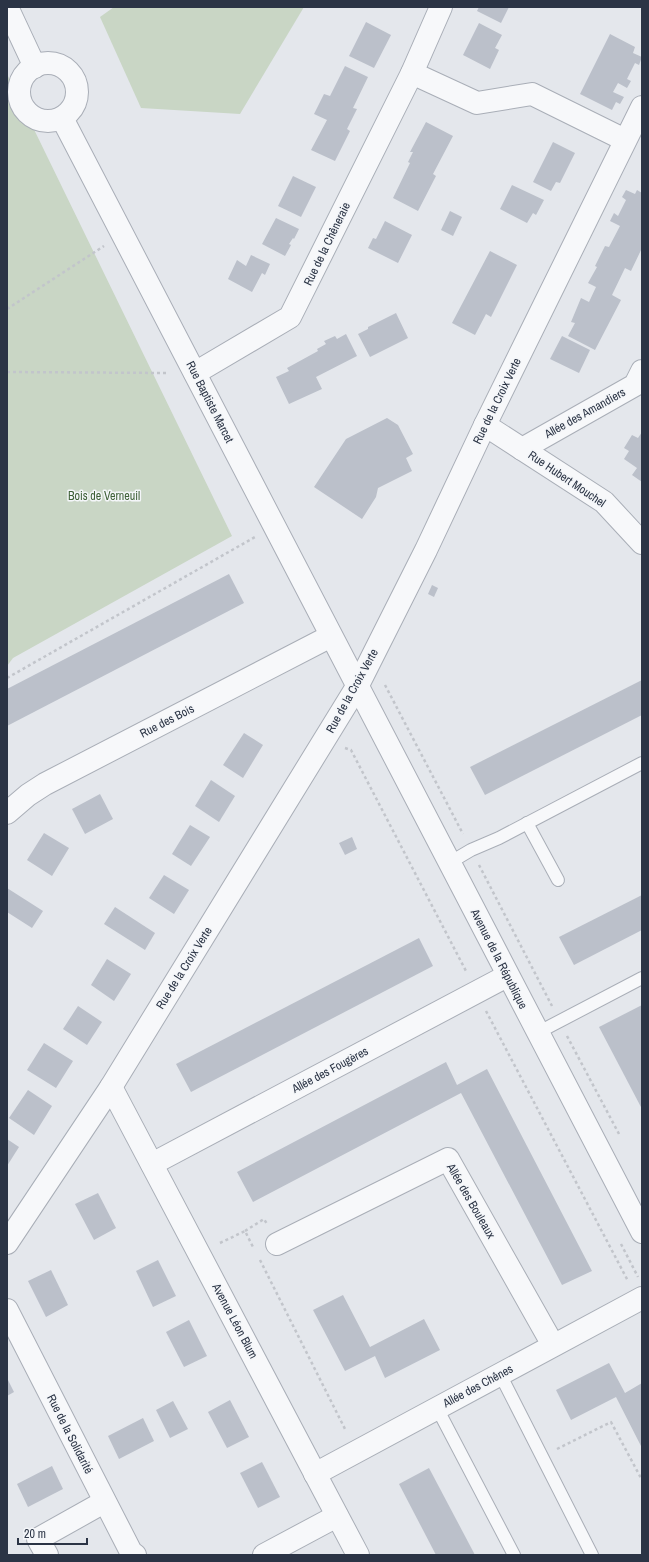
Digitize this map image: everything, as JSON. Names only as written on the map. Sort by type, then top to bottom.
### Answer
[{"type":"street","points":[[7,7],[35,67]]},
{"type":"street","name":"Rue de la Chêneraie","points":[[195,373],[290,317],[412,73],[441,7]]},
{"type":"street","points":[[46,63],[57,65],[67,70],[74,79],[77,90],[76,101],[71,111],[62,118],[51,121],[40,120],[30,115],[23,106],[20,95],[21,84],[26,74],[35,67],[46,63]]},
{"type":"street","points":[[412,73],[477,103],[532,94],[625,140]]},
{"type":"street","name":"Rue de la Croix Verte","points":[[7,1243],[111,1087],[358,686],[370,658],[426,550],[485,425],[642,108]]},
{"type":"street","name":"Rue Baptiste Marcet","points":[[62,118],[273,526],[358,686]]},
{"type":"street","name":"Allée des Amandiers","points":[[522,448],[635,385],[642,371]]},
{"type":"street","name":"Rue Hubert Mouchel","points":[[485,425],[604,502],[642,543]]},
{"type":"street","name":"Rue des Bois","points":[[7,813],[28,795],[45,784],[331,636]]},
{"type":"street","name":"Avenue de la République","points":[[358,686],[507,976],[642,1232]]},
{"type":"street","name":"Allée des Fougères","points":[[152,1164],[507,976]]},
{"type":"street","name":"Avenue Léon Blum","points":[[111,1087],[358,1555]]},
{"type":"street","name":"Allée des Bouleaux","points":[[277,1244],[448,1159],[553,1345]]},
{"type":"street","name":"Allée des Chênes","points":[[315,1474],[640,1299]]},
{"type":"street","name":"Rue de la Solidarité","points":[[7,1310],[104,1502],[131,1552],[135,1555]]},
{"type":"street","points":[[47,1555],[38,1539],[104,1502]]},
{"type":"street","points":[[264,1555],[337,1516]]},
{"type":"lane","points":[[449,863],[471,850],[527,823],[642,763]]},
{"type":"lane","points":[[527,823],[558,880]]},
{"type":"lane","points":[[537,1033],[642,978]]},
{"type":"lane","points":[[500,1374],[592,1555]]},
{"type":"lane","points":[[437,1408],[514,1555]]},
{"type":"path","points":[[7,309],[122,234]]},
{"type":"path","points":[[7,372],[195,373]]},
{"type":"path","points":[[7,678],[273,526]]},
{"type":"path","points":[[370,658],[560,1020],[620,1138]]},
{"type":"path","points":[[324,741],[351,750],[477,992],[640,1299]]},
{"type":"path","points":[[199,1254],[245,1230],[256,1252]]},
{"type":"path","points":[[260,1259],[356,1451]]},
{"type":"path","points":[[542,1457],[611,1422],[642,1480]]},
{"type":"green space","points":[[114,7],[304,7],[240,114],[141,108],[100,17]]},
{"type":"green space","name":"Bois de Verneuil","points":[[7,74],[232,536],[13,658],[7,666]]},
{"type":"building","points":[[479,7],[509,7],[501,23],[477,11]]},
{"type":"building","points":[[366,22],[391,35],[374,68],[349,56]]},
{"type":"building","points":[[479,23],[502,35],[495,48],[499,50],[490,69],[463,55]]},
{"type":"building","points":[[610,34],[635,47],[633,53],[642,57],[639,65],[635,63],[627,79],[631,81],[627,88],[618,83],[613,92],[624,97],[620,104],[616,102],[612,110],[580,94]]},
{"type":"building","points":[[345,66],[368,77],[353,108],[357,109],[347,129],[350,131],[335,161],[311,150],[327,120],[314,114],[324,94],[330,96]]},
{"type":"building","points":[[426,122],[453,136],[433,174],[436,176],[418,211],[393,198],[410,163],[408,162],[413,152],[410,152]]},
{"type":"building","points":[[553,142],[575,153],[560,183],[556,182],[551,191],[533,182]]},
{"type":"building","points":[[293,176],[316,187],[301,217],[278,206]]},
{"type":"building","points":[[512,185],[544,200],[536,215],[533,213],[527,223],[500,209]]},
{"type":"building","points":[[626,190],[635,194],[637,190],[642,193],[642,248],[631,271],[625,268],[612,295],[621,300],[595,350],[568,336],[575,323],[571,322],[581,298],[589,302],[596,287],[588,283],[597,267],[595,266],[605,246],[609,247],[620,226],[610,221],[614,213],[618,216],[626,200],[622,197]]},
{"type":"building","points":[[450,211],[462,217],[453,236],[441,230]]},
{"type":"building","points":[[276,218],[299,229],[294,239],[293,238],[289,244],[291,245],[285,256],[262,244]]},
{"type":"building","points":[[385,221],[412,235],[398,263],[368,248],[373,238],[376,239]]},
{"type":"building","points":[[490,251],[517,265],[491,317],[486,314],[475,335],[452,323]]},
{"type":"building","points":[[251,255],[270,264],[265,275],[262,273],[252,292],[228,279],[237,260],[246,266]]},
{"type":"building","points":[[396,313],[408,338],[370,357],[358,334],[368,329],[368,327]]},
{"type":"building","points":[[346,334],[357,356],[316,377],[322,389],[289,404],[276,377],[289,371],[287,368],[318,351],[317,349],[326,344],[324,341],[335,336],[337,339]]},
{"type":"building","points":[[562,336],[590,350],[579,373],[550,359]]},
{"type":"building","points":[[387,418],[398,425],[413,454],[406,458],[412,471],[378,488],[376,497],[362,519],[314,487],[346,439]]},
{"type":"building","points":[[642,432],[642,482],[632,475],[637,468],[624,459],[629,451],[624,448],[632,435],[638,438]]},
{"type":"building","points":[[229,574],[244,603],[7,726],[7,689]]},
{"type":"building","points":[[432,585],[438,588],[434,597],[428,594]]},
{"type":"building","points":[[642,680],[642,715],[485,795],[470,767]]},
{"type":"building","points":[[244,733],[263,745],[243,778],[223,765]]},
{"type":"building","points":[[211,780],[235,796],[219,822],[195,806]]},
{"type":"building","points":[[100,794],[113,819],[85,834],[72,809]]},
{"type":"building","points":[[190,825],[210,837],[191,866],[172,854]]},
{"type":"building","points":[[44,833],[69,848],[52,876],[27,860]]},
{"type":"building","points":[[352,837],[357,849],[345,855],[339,843]]},
{"type":"building","points":[[164,875],[189,890],[174,914],[149,898]]},
{"type":"building","points":[[7,888],[43,911],[32,928],[7,912]]},
{"type":"building","points":[[642,895],[642,930],[574,965],[559,937]]},
{"type":"building","points":[[115,907],[155,933],[145,950],[104,924]]},
{"type":"building","points":[[419,938],[433,966],[191,1092],[176,1064]]},
{"type":"building","points":[[107,959],[131,974],[114,1001],[91,985]]},
{"type":"building","points":[[642,1005],[642,1109],[599,1027]]},
{"type":"building","points":[[78,1006],[102,1022],[87,1045],[63,1029]]},
{"type":"building","points":[[44,1043],[73,1061],[56,1088],[27,1070]]},
{"type":"building","points":[[446,1062],[457,1085],[487,1069],[592,1271],[562,1285],[461,1093],[253,1202],[237,1172]]},
{"type":"building","points":[[28,1090],[52,1106],[34,1135],[9,1118]]},
{"type":"building","points":[[7,1139],[19,1147],[7,1166]]},
{"type":"building","points":[[98,1193],[116,1228],[94,1240],[75,1204]]},
{"type":"building","points":[[158,1260],[176,1296],[153,1307],[136,1271]]},
{"type":"building","points":[[51,1270],[68,1305],[46,1317],[28,1281]]},
{"type":"building","points":[[343,1295],[370,1347],[424,1319],[440,1350],[385,1378],[375,1356],[345,1371],[313,1310]]},
{"type":"building","points":[[189,1320],[207,1356],[184,1367],[166,1332]]},
{"type":"building","points":[[609,1363],[625,1393],[642,1383],[642,1448],[616,1397],[571,1420],[556,1390]]},
{"type":"building","points":[[7,1378],[14,1392],[7,1396]]},
{"type":"building","points":[[230,1400],[249,1437],[227,1448],[208,1412]]},
{"type":"building","points":[[173,1401],[188,1429],[170,1438],[156,1410]]},
{"type":"building","points":[[143,1418],[154,1441],[119,1459],[108,1436]]},
{"type":"building","points":[[262,1462],[280,1497],[258,1508],[240,1473]]},
{"type":"building","points":[[52,1466],[63,1489],[28,1507],[17,1484]]},
{"type":"building","points":[[429,1468],[475,1555],[436,1555],[399,1484]]}]
